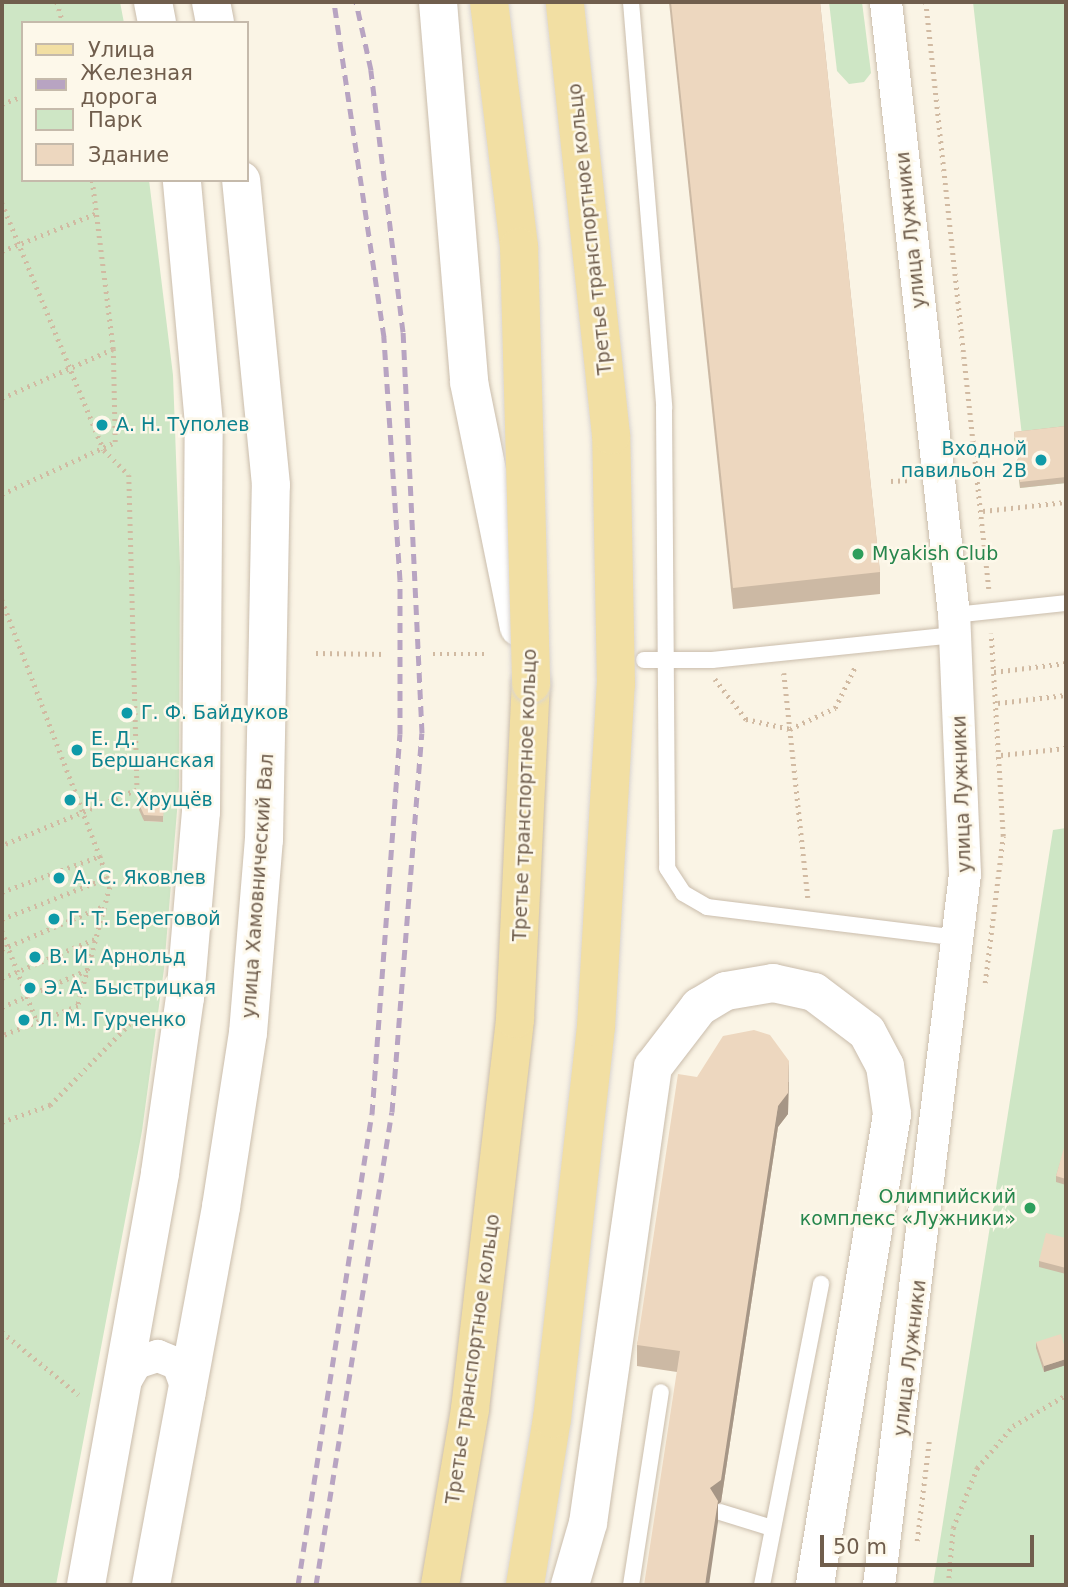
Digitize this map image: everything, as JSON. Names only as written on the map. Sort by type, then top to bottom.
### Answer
[{"type":"main road","points":[[153,2],[157,21]]},
{"type":"main road","points":[[211,2],[215,21]]},
{"type":"main road","points":[[438,2],[469,382],[531,684]]},
{"type":"main road","name":"Третье транспортное кольцо","points":[[440,1585],[470,1409],[515,1019],[531,684],[519,247],[489,2]]},
{"type":"main road","name":"Третье транспортное кольцо","points":[[525,1585],[552,1419],[596,1027],[616,685],[611,435],[565,2]]},
{"type":"main road","points":[[86,1585],[125,1381],[185,998],[201,812],[204,424],[182,182]]},
{"type":"main road","name":"улица Хамовнический Вал","points":[[150,1585],[189,1395],[248,1033],[264,840],[271,485],[241,182]]},
{"type":"main road","points":[[570,1585],[588,1523],[653,1067],[699,1007],[748,985],[793,985],[835,1004],[867,1032],[890,1089],[890,1138],[815,1585]]},
{"type":"street","name":"улица Лужники","points":[[879,1585],[960,938],[964,814],[955,625],[886,2]]},
{"type":"street","points":[[125,1381],[136,1363],[158,1356],[178,1364],[189,1395]]},
{"type":"lane","points":[[631,2],[663,393],[667,867],[673,881],[707,907],[960,938]]},
{"type":"lane","points":[[645,660],[712,660],[854,645],[1066,603]]},
{"type":"lane","points":[[762,1585],[821,1284]]},
{"type":"lane","points":[[631,1585],[652,1500],[660,1392]]},
{"type":"lane","points":[[720,1512],[772,1528]]},
{"type":"path","points":[[58,2],[63,21]]},
{"type":"path","points":[[2,104],[21,97]]},
{"type":"path","points":[[2,494],[104,450],[116,442],[113,349],[92,182]]},
{"type":"path","points":[[2,203],[104,450],[129,475],[137,790],[2,846]]},
{"type":"path","points":[[2,251],[97,213]]},
{"type":"path","points":[[2,398],[113,349]]},
{"type":"path","points":[[983,511],[1066,502]]},
{"type":"path","points":[[2,600],[107,878],[105,906],[78,1006],[2,1036]]},
{"type":"path","points":[[712,660],[733,709],[759,725],[790,729],[835,708],[851,683],[854,645]]},
{"type":"path","points":[[316,653],[386,654]]},
{"type":"path","points":[[782,653],[811,920]]},
{"type":"path","points":[[433,654],[486,654]]},
{"type":"path","points":[[993,672],[1066,663]]},
{"type":"path","points":[[998,704],[1066,695]]},
{"type":"path","points":[[1001,755],[1066,748]]},
{"type":"path","points":[[2,892],[100,856]]},
{"type":"path","points":[[2,919],[107,878]]},
{"type":"path","points":[[5,947],[105,906]]},
{"type":"path","points":[[2,931],[5,947],[37,1022]]},
{"type":"path","points":[[2,978],[96,939]]},
{"type":"path","points":[[2,1007],[88,970]]},
{"type":"path","points":[[2,1122],[50,1105],[142,1011]]},
{"type":"path","points":[[2,1332],[79,1395]]},
{"type":"path","points":[[948,1585],[953,1528],[977,1468],[1013,1426],[1066,1395]]},
{"type":"green space","points":[[2,2],[120,2],[124,21],[21,21],[21,182],[149,182],[173,375],[180,567],[179,787],[164,969],[142,1131],[56,1585],[2,1585]],"holes":[[[164,802],[163,822],[144,821],[141,804]]]},
{"type":"green space","points":[[829,2],[862,2],[871,73],[864,82],[849,84],[837,71]]},
{"type":"green space","points":[[973,2],[1066,2],[1066,483],[1020,488],[1014,438],[1022,436]]},
{"type":"green space","name":"Олимпийский комплекс «Лужники»","points":[[1066,828],[1066,1585],[933,1585],[1053,830]]},
{"type":"building","points":[[671,2],[820,2],[880,572],[733,588]]},
{"type":"building","name":"Входной павильон 2B","points":[[1066,426],[1066,477],[1020,482],[1014,432]]},
{"type":"building","points":[[145,794],[164,796],[163,816],[144,815],[139,804]]},
{"type":"building","points":[[754,1030],[770,1035],[789,1061],[788,1093],[778,1106],[721,1480],[710,1488],[718,1501],[705,1585],[644,1585],[680,1351],[637,1345],[678,1074],[697,1077],[723,1036]]},
{"type":"building","points":[[1066,1144],[1066,1179],[1056,1176]]},
{"type":"building","points":[[1046,1233],[1066,1238],[1066,1268],[1039,1261]]},
{"type":"building","points":[[1061,1334],[1066,1359],[1044,1366],[1036,1342]]},
{"type":"railway","points":[[298,1585],[372,1114],[400,734],[400,580],[384,337],[334,2]]},
{"type":"railway","points":[[316,1585],[392,1112],[422,733],[403,332],[371,70],[356,2]]},
{"type":"place","name":"А. Н. Туполев","points":[[102,425]]},
{"type":"place","name":"Входной павильон 2B","points":[[1041,460]]},
{"type":"place","name":"Myakish Club","points":[[858,554]]},
{"type":"place","name":"Г. Ф. Байдуков","points":[[127,713]]},
{"type":"place","name":"Е. Д. Бершанская","points":[[77,750]]},
{"type":"place","name":"Н. С. Хрущёв","points":[[70,800]]},
{"type":"place","name":"А. С. Яковлев","points":[[59,878]]},
{"type":"place","name":"Г. Т. Береговой","points":[[54,919]]},
{"type":"place","name":"В. И. Арнольд","points":[[35,957]]},
{"type":"place","name":"Э. А. Быстрицкая","points":[[30,988]]},
{"type":"place","name":"Л. М. Гурченко","points":[[24,1020]]},
{"type":"place","name":"Олимпийский комплекс «Лужники»","points":[[1030,1208]]}]
